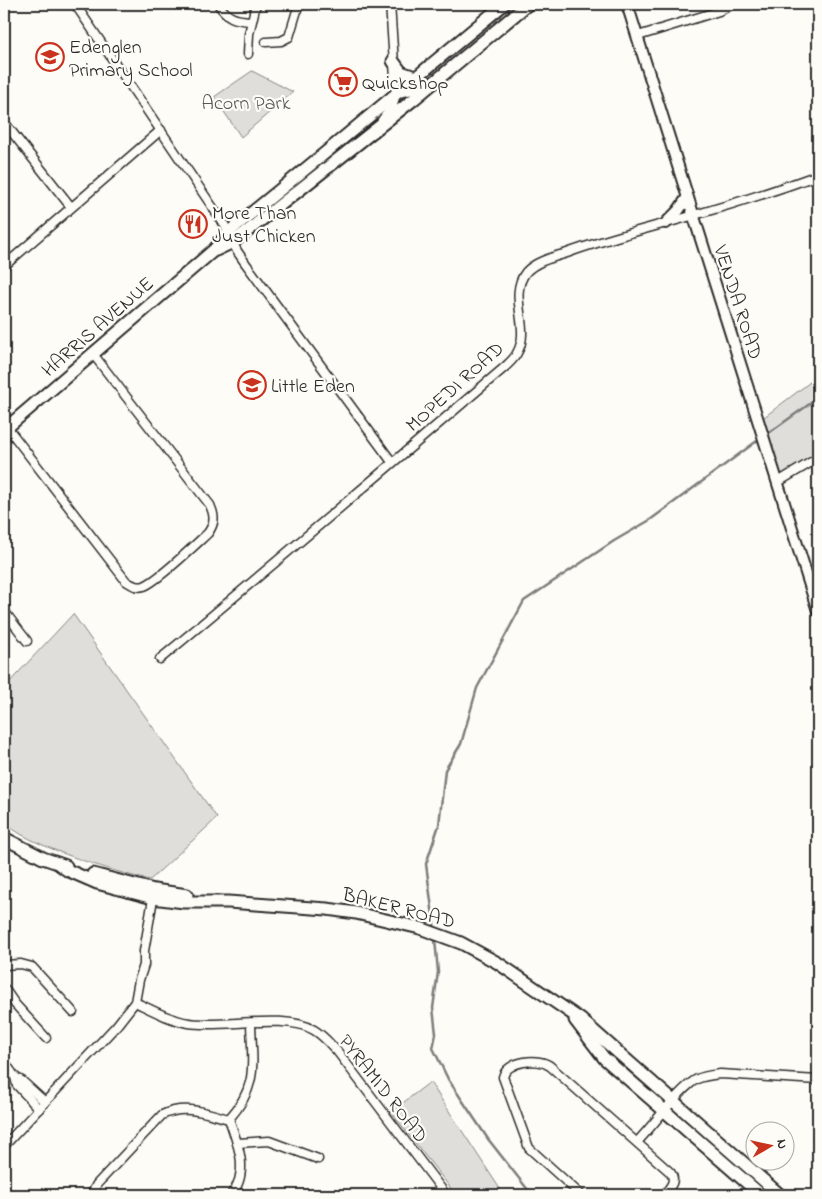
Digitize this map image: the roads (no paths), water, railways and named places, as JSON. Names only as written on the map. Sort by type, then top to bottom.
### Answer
[{"type":"main road","name":"HARRIS AVENUE","points":[[231,237],[396,93],[504,4]]},
{"type":"main road","name":"HARRIS AVENUE","points":[[6,428],[214,250],[374,131],[528,4]]},
{"type":"main road","points":[[393,61],[400,72],[415,77]]},
{"type":"main road","name":"BAKER ROAD","points":[[4,838],[97,883],[153,894],[228,902],[327,908],[420,928],[477,950],[580,1019],[780,1195]]},
{"type":"main road","name":"BAKER ROAD","points":[[570,1012],[604,1058],[761,1195]]},
{"type":"street","points":[[75,4],[161,130],[231,237],[246,264],[392,462]]},
{"type":"street","points":[[218,4],[233,19],[251,21]]},
{"type":"street","points":[[248,54],[251,21],[256,4]]},
{"type":"street","points":[[266,42],[281,41],[289,37],[300,4]]},
{"type":"street","points":[[374,131],[388,113],[396,93],[390,4]]},
{"type":"street","name":"VENDA ROAD","points":[[627,4],[818,611]]},
{"type":"street","points":[[638,36],[719,11],[733,4]]},
{"type":"street","name":"HARRIS AVENUE","points":[[396,93],[430,86]]},
{"type":"street","points":[[4,122],[71,207]]},
{"type":"street","points":[[4,266],[161,130]]},
{"type":"street","name":"MOPEDI ROAD","points":[[160,659],[280,560],[392,462],[505,368],[518,353],[521,343],[523,327],[519,289],[522,278],[531,268],[578,249],[629,232],[693,216],[818,175]]},
{"type":"street","points":[[666,223],[688,198]]},
{"type":"street","points":[[6,428],[126,582],[134,586],[143,586],[155,579],[175,562],[208,533],[212,527],[214,514],[210,505],[93,354]]},
{"type":"street","points":[[778,482],[818,458]]},
{"type":"street","points":[[4,611],[27,641]]},
{"type":"street","points":[[4,1146],[117,1025],[135,1002],[138,980],[144,965],[143,955],[153,894]]},
{"type":"street","points":[[4,965],[21,964],[32,967],[73,1012]]},
{"type":"street","points":[[4,988],[15,1004],[46,1038]]},
{"type":"street","name":"PYRAMID ROAD","points":[[135,1002],[181,1022],[300,1025],[313,1030],[327,1040],[446,1195]]},
{"type":"street","points":[[229,1120],[242,1104],[251,1085],[251,1023]]},
{"type":"street","points":[[4,1061],[15,1077],[17,1085],[39,1109]]},
{"type":"street","points":[[581,1195],[529,1148],[504,1083],[503,1074],[508,1068],[518,1064],[547,1063],[672,1175],[673,1182],[664,1195]]},
{"type":"street","points":[[637,1142],[684,1090],[697,1079],[720,1074],[818,1080]]},
{"type":"street","points":[[15,1077],[45,1102]]},
{"type":"street","points":[[91,1195],[96,1184],[162,1115],[184,1109],[195,1110],[229,1120]]},
{"type":"street","points":[[229,1120],[240,1154],[241,1173],[231,1195]]},
{"type":"street","points":[[237,1143],[269,1141],[318,1159]]},
{"type":"waterway","points":[[766,435],[818,398]]},
{"type":"waterway","points":[[435,931],[426,864],[439,825],[445,770],[461,744],[477,688],[524,601],[614,541],[650,520],[761,438]]},
{"type":"waterway","points":[[435,939],[438,972],[433,1008],[436,1034],[433,1048],[448,1079],[488,1139],[532,1195]]},
{"type":"place","name":"Edenglen Primary School","points":[[50,57]]},
{"type":"place","name":"Quickshop","points":[[343,82]]},
{"type":"place","name":"More Than Just Chicken","points":[[193,224]]},
{"type":"place","name":"Little Eden","points":[[252,385]]},
{"type":"park label","name":"Acorn Park","points":[[246,102]]}]
